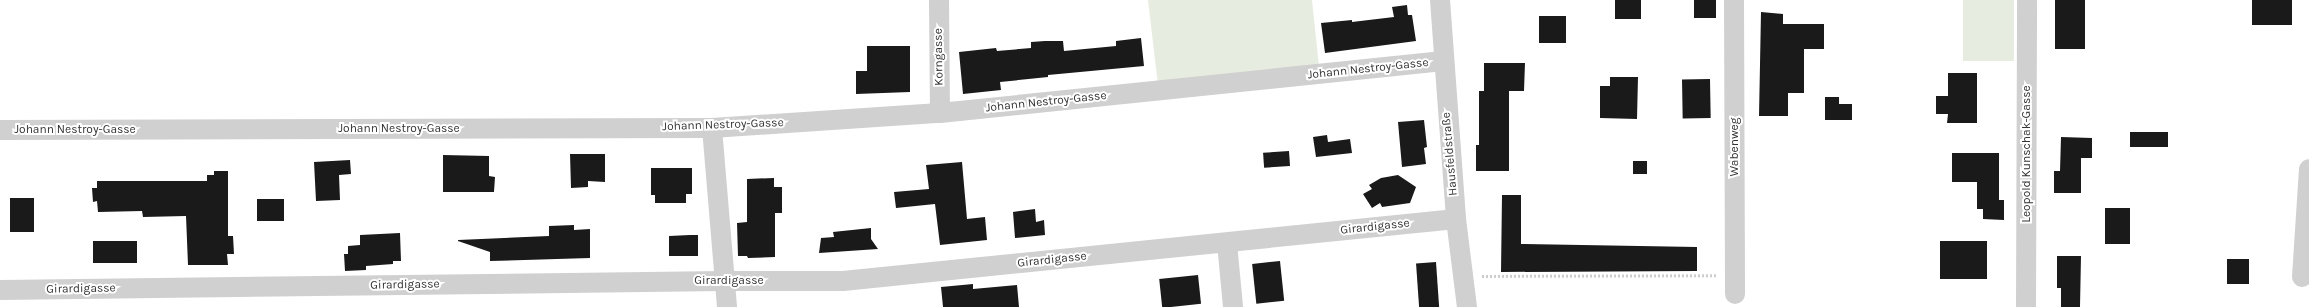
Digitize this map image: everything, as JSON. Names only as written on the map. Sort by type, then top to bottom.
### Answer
[{"type":"street","name":"Korngasse","points":[[939,0],[940,113]]},
{"type":"street","name":"Hausfeldstraße","points":[[1440,0],[1443,61],[1456,218],[1467,307]]},
{"type":"street","name":"Wabenweg","points":[[1734,0],[1735,285]]},
{"type":"street","name":"Leopold Kunschak-Gasse","points":[[2026,307],[2027,0]]},
{"type":"street","name":"Johann Nestroy-Gasse","points":[[0,130],[712,128],[940,113],[1443,61]]},
{"type":"street","points":[[712,128],[726,307]]},
{"type":"street","points":[[2302,277],[2309,169]]},
{"type":"street","name":"Girardigasse","points":[[0,290],[724,280],[842,281],[1227,243],[1456,218]]},
{"type":"street","points":[[1227,243],[1234,307]]},
{"type":"path","points":[[1463,276],[1735,285]]},
{"type":"shaded area","points":[[1148,0],[1312,0],[1319,67],[1158,85]]},
{"type":"shaded area","points":[[1963,0],[2014,0],[2014,61],[1963,61]]},
{"type":"building","points":[[1615,0],[1641,0],[1641,19],[1615,19]]},
{"type":"building","points":[[1694,0],[1716,0],[1716,18],[1694,18]]},
{"type":"building","points":[[2055,0],[2085,0],[2085,49],[2055,49]]},
{"type":"building","points":[[2252,0],[2292,0],[2292,25],[2252,25]]},
{"type":"building","points":[[1407,5],[1408,15],[1412,15],[1416,41],[1325,53],[1321,23],[1352,20],[1352,22],[1394,17],[1392,7]]},
{"type":"building","points":[[1761,12],[1783,14],[1783,24],[1824,24],[1824,49],[1804,49],[1804,93],[1788,93],[1788,116],[1759,116]]},
{"type":"building","points":[[1539,16],[1566,16],[1566,43],[1539,43]]},
{"type":"building","points":[[1141,38],[1144,66],[1048,75],[1048,77],[1000,82],[1001,90],[963,94],[959,52],[996,48],[997,51],[1031,48],[1031,42],[1045,41],[1063,41],[1064,51],[1116,46],[1116,41]]},
{"type":"building","points":[[867,46],[910,46],[910,92],[856,94],[856,71],[867,71]]},
{"type":"building","points":[[1484,63],[1525,63],[1524,91],[1509,91],[1509,171],[1476,171],[1476,145],[1479,145],[1479,91],[1484,91]]},
{"type":"building","points":[[1948,73],[1977,73],[1977,123],[1947,123],[1948,114],[1936,114],[1936,96],[1948,96]]},
{"type":"building","points":[[1610,77],[1638,77],[1637,119],[1600,118],[1600,86],[1610,86]]},
{"type":"building","points":[[1682,79],[1710,79],[1711,118],[1683,118]]},
{"type":"building","points":[[1825,97],[1839,97],[1839,104],[1852,104],[1852,120],[1825,120]]},
{"type":"building","points":[[1424,120],[1427,147],[1424,148],[1426,164],[1402,167],[1398,122]]},
{"type":"building","points":[[2130,132],[2168,132],[2168,147],[2130,147]]},
{"type":"building","points":[[1327,135],[1328,142],[1350,139],[1352,153],[1316,157],[1313,137]]},
{"type":"building","points":[[2061,137],[2092,138],[2092,158],[2081,158],[2081,193],[2054,193],[2054,171],[2060,171]]},
{"type":"building","points":[[1289,151],[1290,166],[1264,168],[1263,153]]},
{"type":"building","points":[[1952,153],[1999,153],[1999,200],[2004,200],[2004,220],[1983,219],[1983,209],[1977,209],[1977,182],[1952,182]]},
{"type":"building","points":[[570,154],[605,154],[605,182],[588,181],[588,187],[571,188]]},
{"type":"building","points":[[443,155],[489,156],[489,176],[495,177],[494,192],[443,192]]},
{"type":"building","points":[[350,160],[351,174],[339,175],[340,200],[316,201],[314,162]]},
{"type":"building","points":[[1633,161],[1647,161],[1647,174],[1633,174]]},
{"type":"building","points":[[962,162],[967,219],[985,217],[987,240],[940,245],[935,204],[896,208],[894,192],[929,189],[926,165]]},
{"type":"building","points":[[651,168],[692,168],[692,194],[686,194],[686,203],[655,203],[655,195],[651,195]]},
{"type":"building","points":[[214,171],[228,171],[228,236],[233,236],[234,254],[227,254],[228,265],[188,265],[186,216],[143,217],[142,211],[98,212],[97,201],[93,202],[92,188],[97,188],[97,181],[207,181],[207,175],[214,175]]},
{"type":"building","points":[[1398,175],[1416,187],[1410,203],[1382,207],[1380,203],[1372,208],[1363,194],[1372,189],[1369,185],[1381,178]]},
{"type":"building","points":[[774,178],[774,187],[782,187],[782,213],[775,213],[775,257],[748,258],[747,256],[738,256],[737,223],[747,222],[747,179]]},
{"type":"building","points":[[1502,195],[1521,195],[1521,244],[1697,247],[1697,271],[1501,272]]},
{"type":"building","points":[[10,198],[34,198],[34,232],[10,232]]},
{"type":"building","points":[[257,199],[284,199],[284,221],[257,221]]},
{"type":"building","points":[[2105,208],[2130,208],[2130,244],[2105,244]]},
{"type":"building","points":[[1035,209],[1036,222],[1044,220],[1045,235],[1015,238],[1013,212]]},
{"type":"building","points":[[574,225],[574,230],[590,229],[590,258],[490,261],[490,252],[458,241],[549,236],[549,226]]},
{"type":"building","points":[[871,228],[871,239],[878,249],[819,253],[821,238],[834,237],[833,232]]},
{"type":"building","points":[[400,233],[401,261],[393,261],[393,264],[366,266],[366,270],[345,271],[344,254],[348,254],[348,246],[360,245],[360,235]]},
{"type":"building","points":[[698,235],[698,256],[669,256],[669,236]]},
{"type":"building","points":[[93,241],[137,241],[137,263],[93,263]]},
{"type":"building","points":[[1940,241],[1987,241],[1987,279],[1940,279]]},
{"type":"building","points":[[2057,256],[2081,256],[2080,307],[2061,307],[2061,288],[2057,288]]},
{"type":"building","points":[[2227,259],[2249,259],[2249,284],[2227,284]]},
{"type":"building","points":[[1280,261],[1284,301],[1256,304],[1252,264]]},
{"type":"building","points":[[1436,262],[1439,307],[1419,307],[1416,263]]},
{"type":"building","points":[[1198,275],[1201,304],[1162,307],[1159,279]]},
{"type":"building","points":[[973,284],[973,289],[1017,285],[1019,307],[943,307],[941,287]]}]
